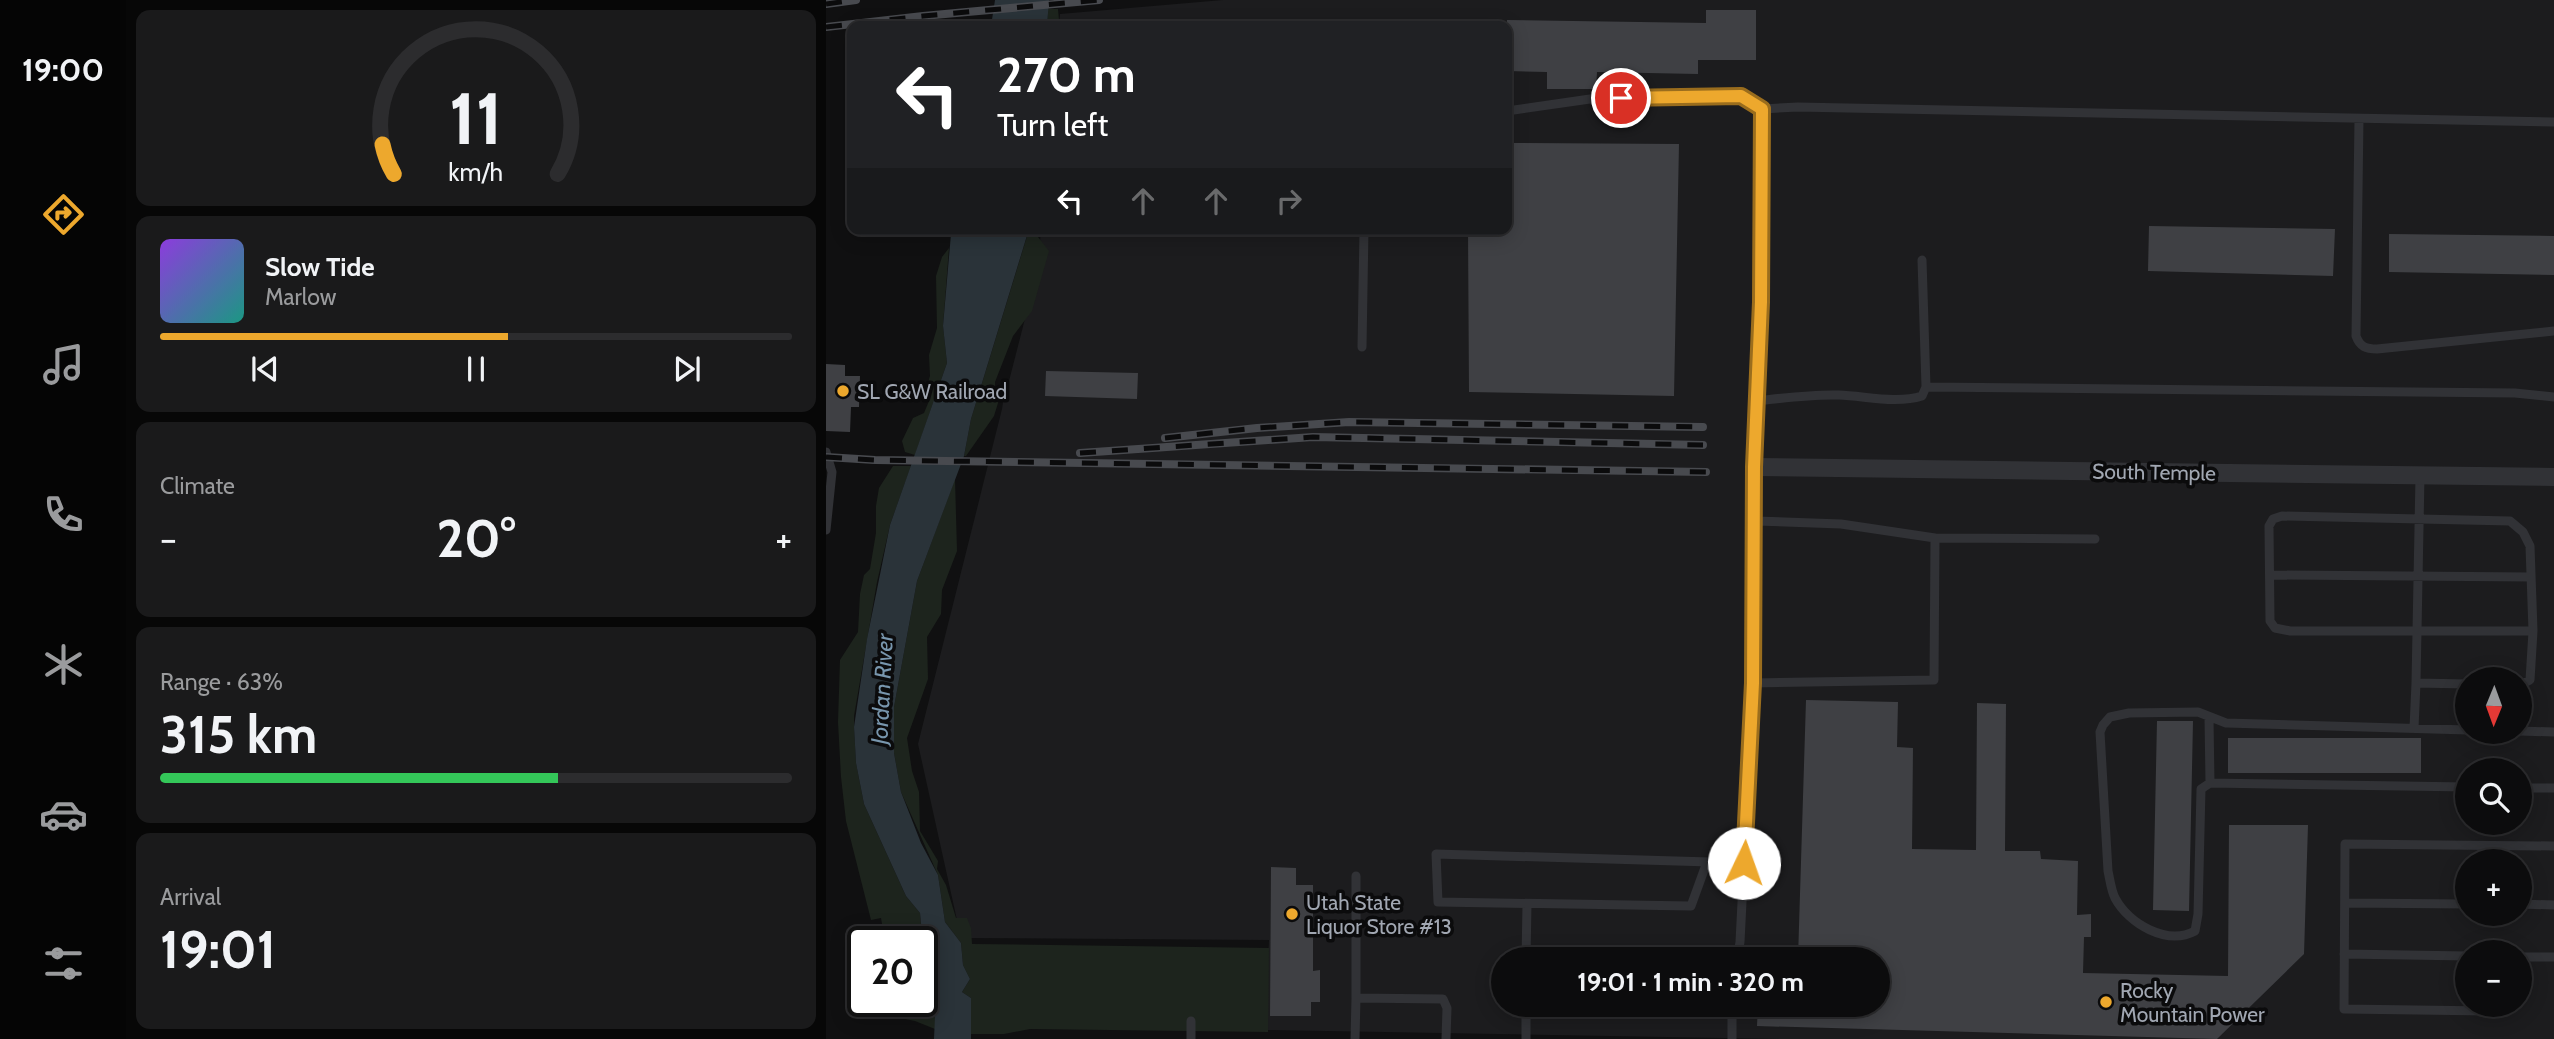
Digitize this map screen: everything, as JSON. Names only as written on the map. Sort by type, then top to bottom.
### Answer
[{"type":"street","name":"South Temple","points":[[1754,467],[2554,477]]},
{"type":"lane","points":[[1512,110],[1597,98],[1741,96],[1762,109],[1798,107],[2554,122]]},
{"type":"lane","points":[[1738,947],[1753,683],[1756,522],[1754,467],[1761,302],[1762,109]]},
{"type":"lane","points":[[2359,119],[2356,336],[2359,344],[2367,349],[2377,349],[2554,331]]},
{"type":"lane","points":[[1362,347],[1364,235]]},
{"type":"lane","points":[[1757,401],[1837,395],[1913,398],[1922,396],[1926,387],[1922,260]]},
{"type":"lane","points":[[1926,387],[2515,393],[2554,397]]},
{"type":"lane","points":[[826,452],[832,472],[826,530]]},
{"type":"lane","points":[[2414,728],[2420,476]]},
{"type":"lane","points":[[2531,667],[2533,631],[2530,546],[2523,532],[2510,521],[2282,516],[2273,519],[2269,526],[2270,621],[2275,628],[2290,631],[2533,631]]},
{"type":"lane","points":[[1756,522],[1841,524],[1935,538],[2095,539]]},
{"type":"lane","points":[[1753,683],[1934,680],[1935,538]]},
{"type":"lane","points":[[2270,575],[2531,577]]},
{"type":"lane","points":[[2416,683],[2455,684]]},
{"type":"lane","points":[[2455,730],[2226,723],[2197,712],[2129,713],[2110,717],[2101,732],[2108,871],[2112,891],[2115,899],[2132,918],[2152,930],[2168,936],[2187,935],[2195,930],[2198,914],[2201,789],[2210,783],[2455,787]]},
{"type":"lane","points":[[2210,718],[2210,783]]},
{"type":"lane","points":[[2532,731],[2554,732]]},
{"type":"lane","points":[[2532,788],[2554,788]]},
{"type":"lane","points":[[2455,1011],[2344,1009],[2345,844],[2554,846]]},
{"type":"lane","points":[[1707,862],[1691,906],[1438,902],[1436,854],[1744,863]]},
{"type":"lane","points":[[1355,1039],[1356,876]]},
{"type":"lane","points":[[2345,903],[2455,904]]},
{"type":"lane","points":[[1526,947],[1527,904]]},
{"type":"lane","points":[[2532,905],[2554,905]]},
{"type":"lane","points":[[2344,954],[2455,956]]},
{"type":"lane","points":[[2532,957],[2554,957]]},
{"type":"lane","points":[[1356,998],[1443,999],[1447,1008],[1446,1039]]},
{"type":"lane","points":[[1526,1017],[1526,1039]]},
{"type":"lane","points":[[1732,1017],[1732,1039]]},
{"type":"lane","points":[[1191,1021],[1191,1039]]},
{"type":"shaded area","points":[[1223,0],[2554,0],[2554,1039],[1784,1039],[1265,1030],[1269,940],[961,938],[918,744],[1006,384],[1038,268],[1041,235],[1512,235],[1512,21],[1059,21],[1060,14]]},
{"type":"shaded area","points":[[1048,9],[1058,9],[1060,21],[1047,21]]},
{"type":"shaded area","points":[[1027,235],[1033,235],[1038,237],[1049,251],[1032,311],[1013,336],[995,382],[998,403],[994,416],[964,456],[971,419]]},
{"type":"shaded area","points":[[949,248],[943,326],[947,363],[915,455],[905,452],[902,441],[913,418],[924,413],[929,401],[925,392],[930,376],[929,355],[937,328],[936,276],[942,257]]},
{"type":"shaded area","points":[[893,466],[911,466],[890,525],[877,582],[854,716],[856,763],[864,804],[906,896],[920,913],[921,926],[882,926],[881,918],[871,920],[846,821],[841,777],[838,722],[840,660],[858,632],[860,594],[864,575],[870,569],[876,533],[879,488]]},
{"type":"shaded area","points":[[955,479],[957,551],[942,590],[941,614],[927,637],[928,679],[907,738],[912,771],[919,792],[920,831],[938,861],[937,869],[946,885],[956,918],[967,918],[972,944],[1269,948],[1268,1032],[1030,1029],[1004,1034],[971,1034],[971,998],[962,992],[970,979],[963,965],[961,943],[945,922],[938,875],[901,792],[894,753],[894,707],[917,581]]},
{"type":"shaded area","points":[[895,1017],[935,1017],[935,1029]]},
{"type":"water","points":[[995,0],[1049,0],[1047,21],[992,21]]},
{"type":"water","name":"Jordan River","points":[[951,235],[1027,235],[971,419],[964,456],[917,581],[894,707],[894,753],[901,792],[921,843],[938,875],[945,922],[961,943],[963,965],[970,979],[962,992],[971,998],[971,1039],[934,1039],[935,1017],[938,1017],[938,926],[921,926],[920,913],[906,896],[864,804],[856,763],[854,727],[867,639],[890,525],[947,363],[943,326]]},
{"type":"building","points":[[1706,10],[1756,10],[1756,60],[1698,60],[1698,74],[1597,72],[1596,89],[1547,89],[1547,72],[1512,71],[1512,21],[1507,20],[1706,23]]},
{"type":"building","points":[[1512,143],[1679,144],[1674,396],[1469,392],[1468,235],[1512,235]]},
{"type":"building","points":[[2149,226],[2335,229],[2333,276],[2148,271]]},
{"type":"building","points":[[2389,234],[2554,236],[2554,275],[2389,272]]},
{"type":"building","name":"SL G&W Railroad","points":[[826,364],[845,365],[845,376],[860,376],[859,407],[851,407],[850,432],[826,431]]},
{"type":"building","points":[[1046,371],[1138,373],[1137,399],[1045,396]]},
{"type":"building","points":[[1806,700],[1898,702],[1897,747],[1913,748],[1912,849],[1976,850],[1977,703],[2006,704],[2005,851],[2040,851],[2041,859],[2078,861],[2077,915],[2091,914],[2091,937],[2084,937],[2083,973],[2228,976],[2229,825],[2308,825],[2304,954],[2217,1039],[1757,1026],[1757,1017],[1890,1017],[1890,947],[1798,947]]},
{"type":"building","points":[[2157,721],[2193,721],[2189,911],[2153,910]]},
{"type":"building","points":[[2228,738],[2421,738],[2421,773],[2228,773]]},
{"type":"building","name":"Utah State Liquor Store #13","points":[[1271,867],[1296,868],[1296,885],[1313,885],[1313,971],[1320,970],[1320,1002],[1311,1002],[1311,1016],[1270,1016]]},
{"type":"railway","points":[[826,4],[856,0]]},
{"type":"railway","points":[[879,21],[1099,0]]},
{"type":"railway","points":[[826,27],[847,25]]},
{"type":"railway","points":[[1165,438],[1349,422],[1703,427]]},
{"type":"railway","points":[[1080,453],[1313,437],[1703,445]]},
{"type":"railway","points":[[826,457],[875,460],[1706,472]]},
{"type":"place","name":"SL G&W Railroad","points":[[843,391]]},
{"type":"place","name":"Utah State Liquor Store #13","points":[[1292,914]]},
{"type":"place","name":"Rocky Mountain Power","points":[[2106,1002]]},
{"type":"route","points":[[1621,98],[1741,96],[1762,109],[1761,302],[1754,467],[1756,522],[1753,683],[1744,863]]}]
